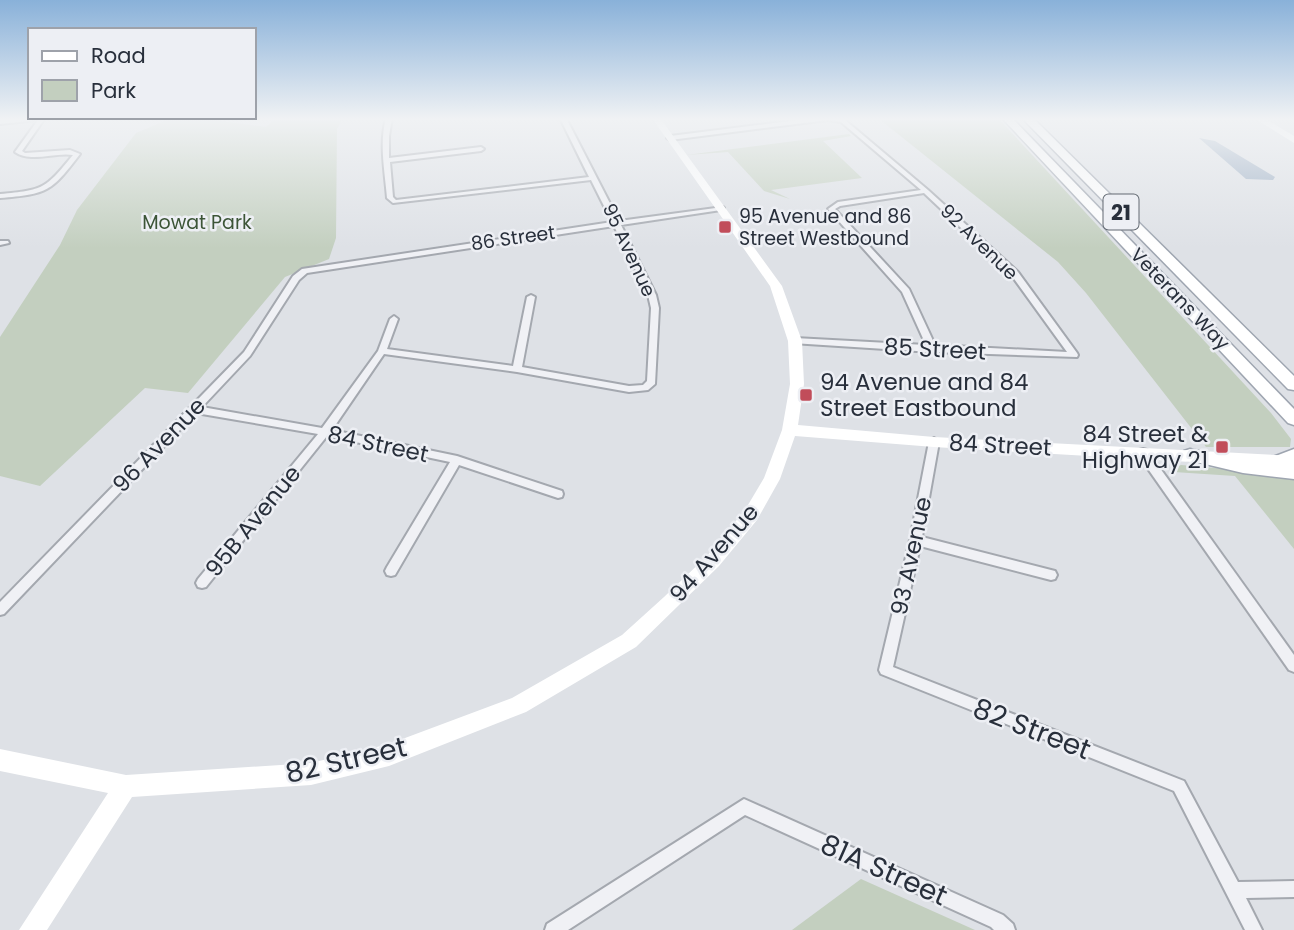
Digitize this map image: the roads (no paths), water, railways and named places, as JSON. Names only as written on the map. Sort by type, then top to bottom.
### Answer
[{"type":"main road","name":"Veterans Way","points":[[1049,161],[1294,419]]},
{"type":"main road","name":"Veterans Way","points":[[1070,161],[1294,386]]},
{"type":"main road","points":[[1282,404],[1285,419],[1294,430]]},
{"type":"main road","points":[[1190,455],[1243,467],[1294,472]]},
{"type":"street","points":[[0,196],[40,193],[48,189],[71,161]]},
{"type":"street","points":[[388,161],[390,198],[395,202],[594,178]]},
{"type":"street","name":"95 Avenue","points":[[517,369],[629,389],[645,388],[652,382],[655,308],[652,295],[586,161]]},
{"type":"street","name":"94 Avenue","points":[[629,641],[713,561],[751,515],[772,479],[790,430],[797,384],[795,341],[776,286],[687,161]]},
{"type":"street","name":"92 Avenue","points":[[891,161],[1015,274],[1074,355]]},
{"type":"street","points":[[926,191],[838,204],[831,209],[906,290],[932,349]]},
{"type":"street","name":"86 Street","points":[[305,271],[721,208]]},
{"type":"street","name":"96 Avenue","points":[[0,610],[247,354],[296,278],[305,271]]},
{"type":"street","points":[[382,351],[517,369],[531,297]]},
{"type":"street","name":"95B Avenue","points":[[202,583],[325,432],[382,351],[394,319]]},
{"type":"street","name":"85 Street","points":[[795,341],[1074,355]]},
{"type":"street","name":"84 Street","points":[[194,409],[325,432],[457,460],[558,494]]},
{"type":"street","points":[[793,409],[801,420],[822,433]]},
{"type":"street","name":"84 Street","points":[[790,430],[934,442],[1289,459]]},
{"type":"street","points":[[780,458],[801,440],[822,433]]},
{"type":"street","name":"93 Avenue","points":[[886,670],[916,540],[934,442]]},
{"type":"street","points":[[1143,453],[1294,666]]},
{"type":"street","points":[[391,571],[457,460]]},
{"type":"street","points":[[916,540],[1051,575]]},
{"type":"street","name":"82 Street","points":[[0,760],[126,786],[311,775],[389,755],[519,705],[629,641]]},
{"type":"street","name":"82 Street","points":[[886,670],[1179,786],[1233,890]]},
{"type":"street","points":[[32,930],[126,786]]},
{"type":"street","name":"81A Street","points":[[553,930],[744,807],[997,921],[1007,930]]},
{"type":"street","points":[[1254,930],[1233,890],[1294,889]]},
{"type":"water","points":[[1226,161],[1249,161],[1275,177],[1273,180],[1246,179]]},
{"type":"place","name":"95 Avenue and 86 Street Westbound","points":[[725,227]]},
{"type":"place","name":"94 Avenue and 84 Street Eastbound","points":[[806,395]]},
{"type":"place","name":"84 Street & Highway 21","points":[[1222,447]]},
{"type":"park label","name":"Mowat Park","points":[[197,222]]}]
